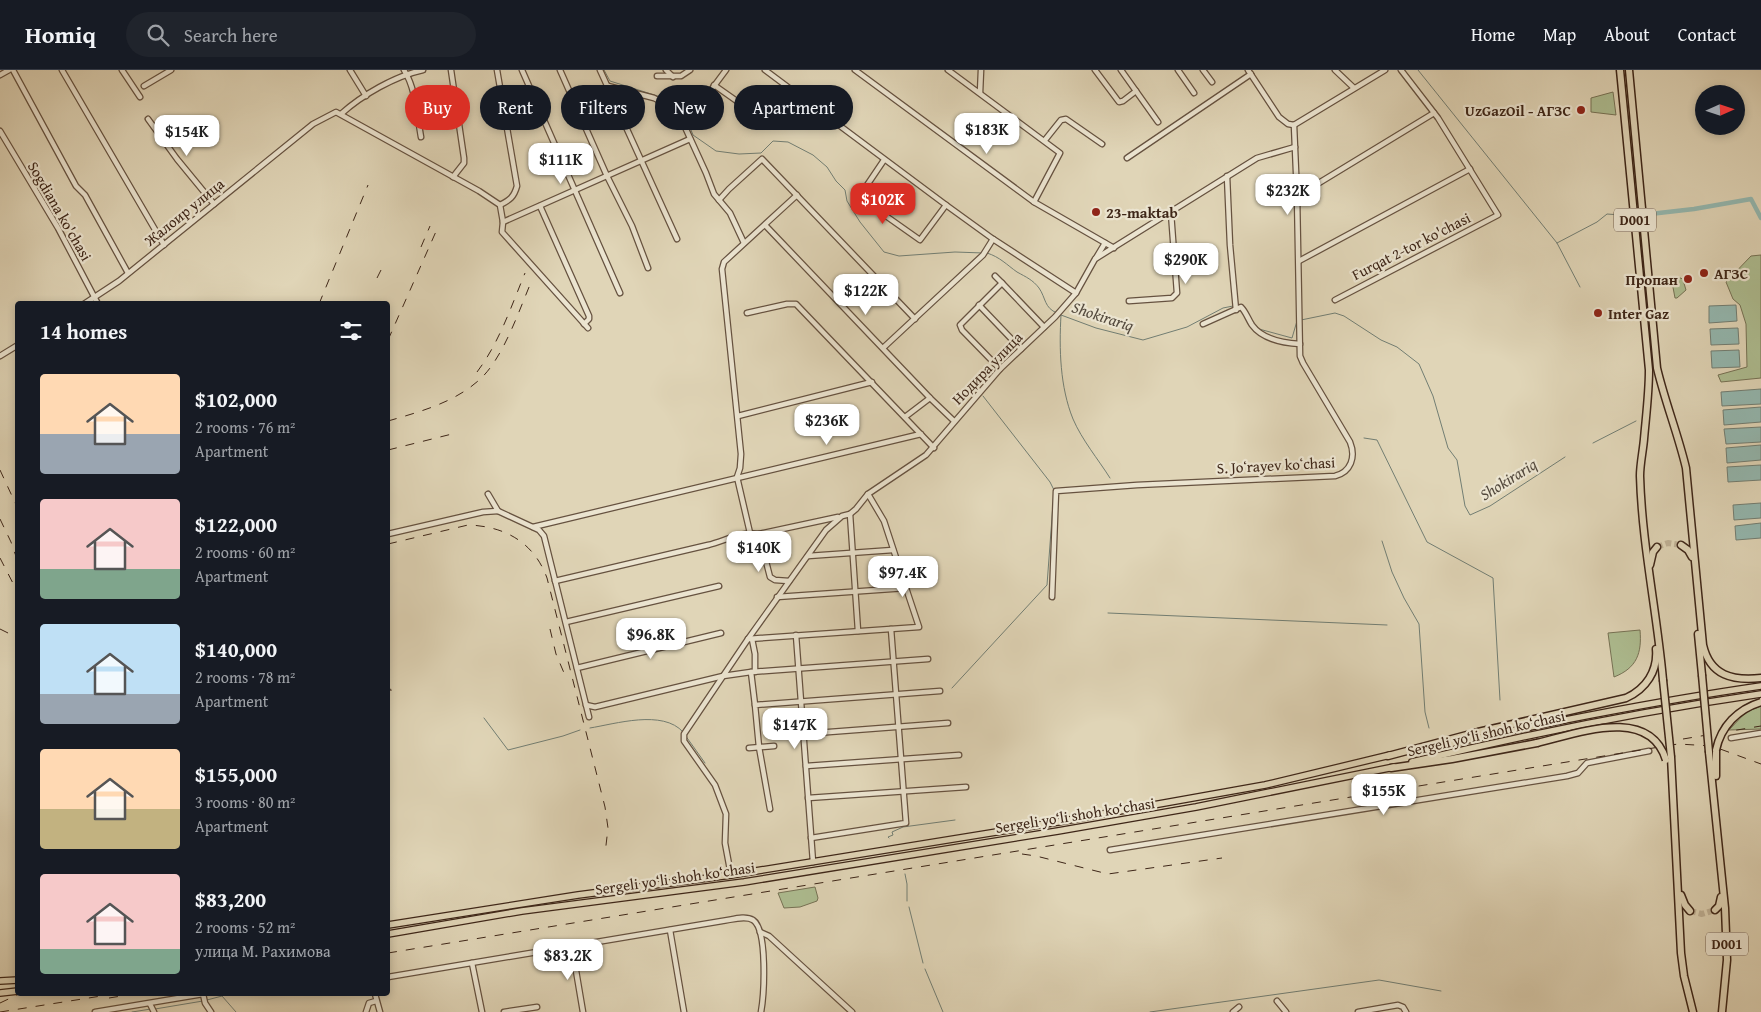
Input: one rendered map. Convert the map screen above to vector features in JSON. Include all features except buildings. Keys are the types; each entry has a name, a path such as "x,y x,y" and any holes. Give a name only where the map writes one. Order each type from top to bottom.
{"highway":[{"name":"D001","path":"1620,70 1649,370 1640,474 1651,591 1659,633 1668,758"},
{"name":"D001","path":"1629,70 1657,368 1664,398 1680,442 1686,468 1696,577 1699,644 1725,908 1727,960 1722,1012"},
{"path":"1631,186 1635,190 1639,184"},
{"path":"1642,297 1650,296"},
{"path":"1681,545 1689,552 1696,577 1703,645 1709,660 1717,670 1731,677 1745,679 1761,678"},
{"path":"1388,756 1487,730 1621,700 1634,694 1648,680 1654,670 1656,660 1650,561 1657,547"},
{"path":"1717,815 1716,750 1721,734 1733,718 1744,709 1761,702"},
{"path":"1391,768 1452,759 1610,727 1625,726 1641,731 1652,739 1668,758 1676,844 1681,954 1684,976 1693,1012"},
{"path":"1715,910 1720,904 1721,876"},
{"path":"1678,884 1683,902 1690,911"}],"main road":[{"name":"Sergeli yo‘li shoh ko‘chasi","path":"390,925 578,895 731,875 1196,798 1265,785 1388,756 1571,718 1761,686"},
{"name":"Sergeli yo‘li shoh ko‘chasi","path":"390,934 522,911 744,882 1196,808 1391,768 1584,724 1761,694"},
{"path":"0,982 15,980"},
{"path":"0,993 15,991"}],"street":[{"path":"0,75 9,70"},
{"path":"13,70 76,186 86,196 128,273"},
{"path":"62,70 164,245"},
{"path":"122,70 140,97"},
{"path":"144,86 171,70"},
{"path":"350,70 366,96"},
{"name":"Жалоир улица","path":"88,301 119,281 313,124 336,112 341,114 351,105 405,72 423,70"},
{"path":"451,70 464,158 464,163 453,177"},
{"path":"497,70 517,186 511,200 500,206"},
{"path":"522,70 620,293"},
{"path":"560,70 625,212 648,268"},
{"path":"600,70 608,85"},
{"path":"666,70 673,77"},
{"path":"657,76 682,76 690,70"},
{"path":"714,85 726,70"},
{"path":"765,70 785,85"},
{"path":"855,70 1034,202 1114,248"},
{"path":"948,70 1045,140 1060,153 1034,202"},
{"path":"980,93 981,70"},
{"path":"1095,70 1118,102 1123,101 1136,91"},
{"path":"1121,70 1158,122"},
{"path":"1178,70 1194,93"},
{"path":"1203,70 1212,82"},
{"path":"1335,70 1354,88"},
{"path":"1127,158 1250,72 1279,118 1288,124 1294,125 1385,70"},
{"path":"1299,261 1470,169 1434,113 1401,70"},
{"path":"405,72 415,104 420,137"},
{"path":"1310,189 1434,113"},
{"path":"341,114 480,191 500,206 503,222 502,232 586,326 589,316 540,206"},
{"path":"148,119 177,160 214,204"},
{"path":"1045,140 1061,120 1064,119 1102,144"},
{"name":"S. Joʻrayev koʻchasi","path":"1052,597 1056,491 1138,485 1335,476 1345,472 1352,459 1352,445 1300,356 1294,125"},
{"path":"628,130 677,239"},
{"path":"688,130 690,139 714,194 730,213 744,243"},
{"path":"845,130 993,239 1076,293"},
{"name":"Sogdiana ko'chasi","path":"0,131 58,228 96,301"},
{"path":"503,222 690,139"},
{"path":"1095,259 1257,158 1295,147"},
{"path":"719,200 728,189 762,159 915,319"},
{"path":"884,160 859,197 920,240 946,205"},
{"name":"Furqat 2-tor ko'chasi","path":"1335,300 1498,215 1470,169"},
{"path":"1228,176 1236,310"},
{"path":"750,532 737,477 742,454 722,269 724,262 797,195"},
{"path":"1129,301 1172,298 1178,294 1171,212"},
{"path":"765,225 954,421"},
{"path":"883,348 983,255 993,239"},
{"name":"Нодира улица","path":"850,514 868,494 934,448 954,421 1000,369 1076,293 1105,243"},
{"path":"995,276 1044,327"},
{"path":"1000,369 960,328 961,323 1002,283"},
{"path":"747,313 794,303 934,448"},
{"path":"979,305 1021,349"},
{"path":"1203,324 1242,308 1255,329 1270,338 1300,344"},
{"path":"0,356 15,347"},
{"path":"738,416 872,382"},
{"path":"905,417 930,398"},
{"path":"533,526 921,434"},
{"path":"488,494 498,511"},
{"path":"750,639 919,626 884,521 868,494"},
{"path":"390,534 483,512 498,511 533,526 542,532 589,717"},
{"path":"555,581 711,544 750,532 759,534 850,514 858,631"},
{"path":"731,875 725,843 726,814 715,785 684,742 684,735 777,597 826,530 842,516"},
{"path":"759,534 770,577 775,580 789,581"},
{"path":"808,556 893,550"},
{"path":"566,622 719,586"},
{"path":"777,597 906,588"},
{"path":"811,838 906,823 891,629"},
{"path":"577,668 721,633"},
{"path":"796,635 813,862"},
{"path":"750,639 755,654 753,672 759,747 770,809"},
{"path":"586,705 595,707 723,676 753,672 928,659"},
{"path":"755,705 940,691"},
{"path":"803,734 948,723"},
{"path":"1730,738 1761,733"},
{"path":"749,748 774,746"},
{"path":"1110,850 1567,776 1578,773 1587,763 1649,751"},
{"path":"806,766 959,755"},
{"path":"808,798 966,787"},
{"path":"390,977 746,918 754,922 760,932 764,969 761,1012"},
{"path":"670,930 684,1012"},
{"path":"760,932 769,936 852,1012"},
{"path":"572,947 583,1012"},
{"path":"472,963 482,1012"},
{"path":"375,996 380,1012"},
{"path":"95,1012 152,1008 204,997 211,1012"},
{"path":"366,1012 369,1003 376,1001"},
{"path":"1277,1001 1286,1012"},
{"path":"1358,1012 1398,1004 1406,1012"},
{"path":"504,1012 537,1007"},
{"path":"1233,1012 1239,1007"}],"green space":[{"path":"1613,92 1616,115 1591,112 1591,98"},
{"path":"1761,255 1761,378 1721,382 1718,375 1747,367 1746,324 1740,305 1733,299 1726,282 1751,256"},
{"path":"1681,278 1686,290 1675,298 1672,282 1674,279"},
{"path":"1640,630 1640,646 1636,659 1628,669 1614,677 1608,633"},
{"path":"1761,706 1761,729 1729,730 1746,712"},
{"path":"815,887 817,901 800,907 784,908 778,893"}],"water":[{"path":"1736,305 1737,321 1709,323 1709,306"},
{"path":"1738,328 1739,344 1711,345 1710,329"},
{"path":"1739,350 1740,367 1712,368 1711,351"},
{"path":"1761,389 1761,404 1722,406 1721,392"},
{"path":"1761,407 1761,422 1724,425 1723,410"},
{"path":"1761,427 1761,442 1726,444 1724,429"},
{"path":"1761,445 1761,460 1727,463 1726,448"},
{"path":"1761,465 1761,480 1728,482 1727,467"},
{"path":"1761,503 1761,518 1734,520 1733,505"},
{"path":"1761,523 1761,538 1736,540 1735,526"}],"waterway":[{"name":"Shokirariq","path":"604,70 610,81 667,99 687,120 693,135 716,151 739,154 761,153 773,141 788,142 813,155 827,167 836,181 845,190 847,201 860,222 884,252 899,256 955,252 983,253"},
{"path":"1418,70 1557,243 1580,287"},
{"path":"1650,214 1694,209 1751,199 1761,218"},
{"path":"1557,243 1597,222 1607,214 1621,215"},
{"name":"Shokirariq","path":"987,253 1000,259 1034,283 1039,288 1047,306 1057,313"},
{"name":"Shokirariq","path":"1237,306 1243,305 1244,307"},
{"name":"Shokirariq","path":"1061,315 1096,328 1143,340 1187,327 1223,308 1233,306"},
{"name":"Shokirariq","path":"1301,320 1335,313 1344,316 1381,340 1397,347 1419,364 1433,396 1448,448 1457,460 1465,506 1470,515 1490,506 1565,457"},
{"path":"1061,315 1061,368 1065,394 1073,419 1081,434 1110,478"},
{"name":"Shokirariq","path":"1252,321 1259,329 1292,338 1297,321"},
{"path":"983,396 1050,482 1054,490"},
{"name":"Shokirariq","path":"1593,443 1636,421"},
{"path":"1364,438 1377,440 1427,542 1493,578 1500,700"},
{"path":"952,688 1047,585 1053,504"},
{"path":"1382,541 1392,572 1419,624 1425,712 1429,728"},
{"path":"1108,613 1387,625"},
{"path":"484,718 508,750 580,730"},
{"path":"590,728 625,721 651,720 664,721 674,725 683,732"},
{"path":"685,735 705,763"},
{"path":"889,838 893,835 892,832 903,827 955,820"},
{"path":"905,874 907,901"},
{"path":"909,907 923,963"},
{"path":"925,969 943,1012"},
{"path":"1150,1012 1379,980 1441,991"},
{"path":"207,1000 222,996 236,1012"},
{"path":"155,1009 203,1001"},
{"path":"132,1012 151,1009"}],"tunnel":[{"path":"1657,547 1668,543 1681,545"},
{"path":"1690,911 1702,914 1715,910"}],"railway":[{"path":"320,301 368,185"},
{"path":"421,247 430,226"},
{"path":"390,335 438,227"},
{"path":"377,278 381,270"},
{"path":"477,372 498,337 525,273"},
{"path":"390,420 447,401 478,381 487,372 503,348 532,280"},
{"path":"390,450 452,434"},
{"path":"0,470 15,502"},
{"path":"0,519 15,553"},
{"path":"390,544 468,525 481,526 516,538 526,546 541,565 547,578 605,807 608,828 605,854"},
{"path":"0,558 15,587"},
{"path":"0,629 15,636"},
{"path":"550,629 556,654 567,680"},
{"path":"390,684 391,691"},
{"path":"1683,739 1761,726"},
{"path":"390,953 1678,744 1712,746 1761,764"},
{"path":"1022,854 1108,874 1222,858"},
{"path":"0,1003 15,996"},
{"path":"0,1012 101,996"},
{"path":"109,998 122,996"}],"place":[{"name":"UzGazOil - АГЗС","path":"1581,110"},
{"name":"23-maktab","path":"1096,212"},
{"name":"АГЗС","path":"1704,273"},
{"name":"Пропан","path":"1688,279"},
{"name":"Inter Gaz","path":"1598,313"}]}
